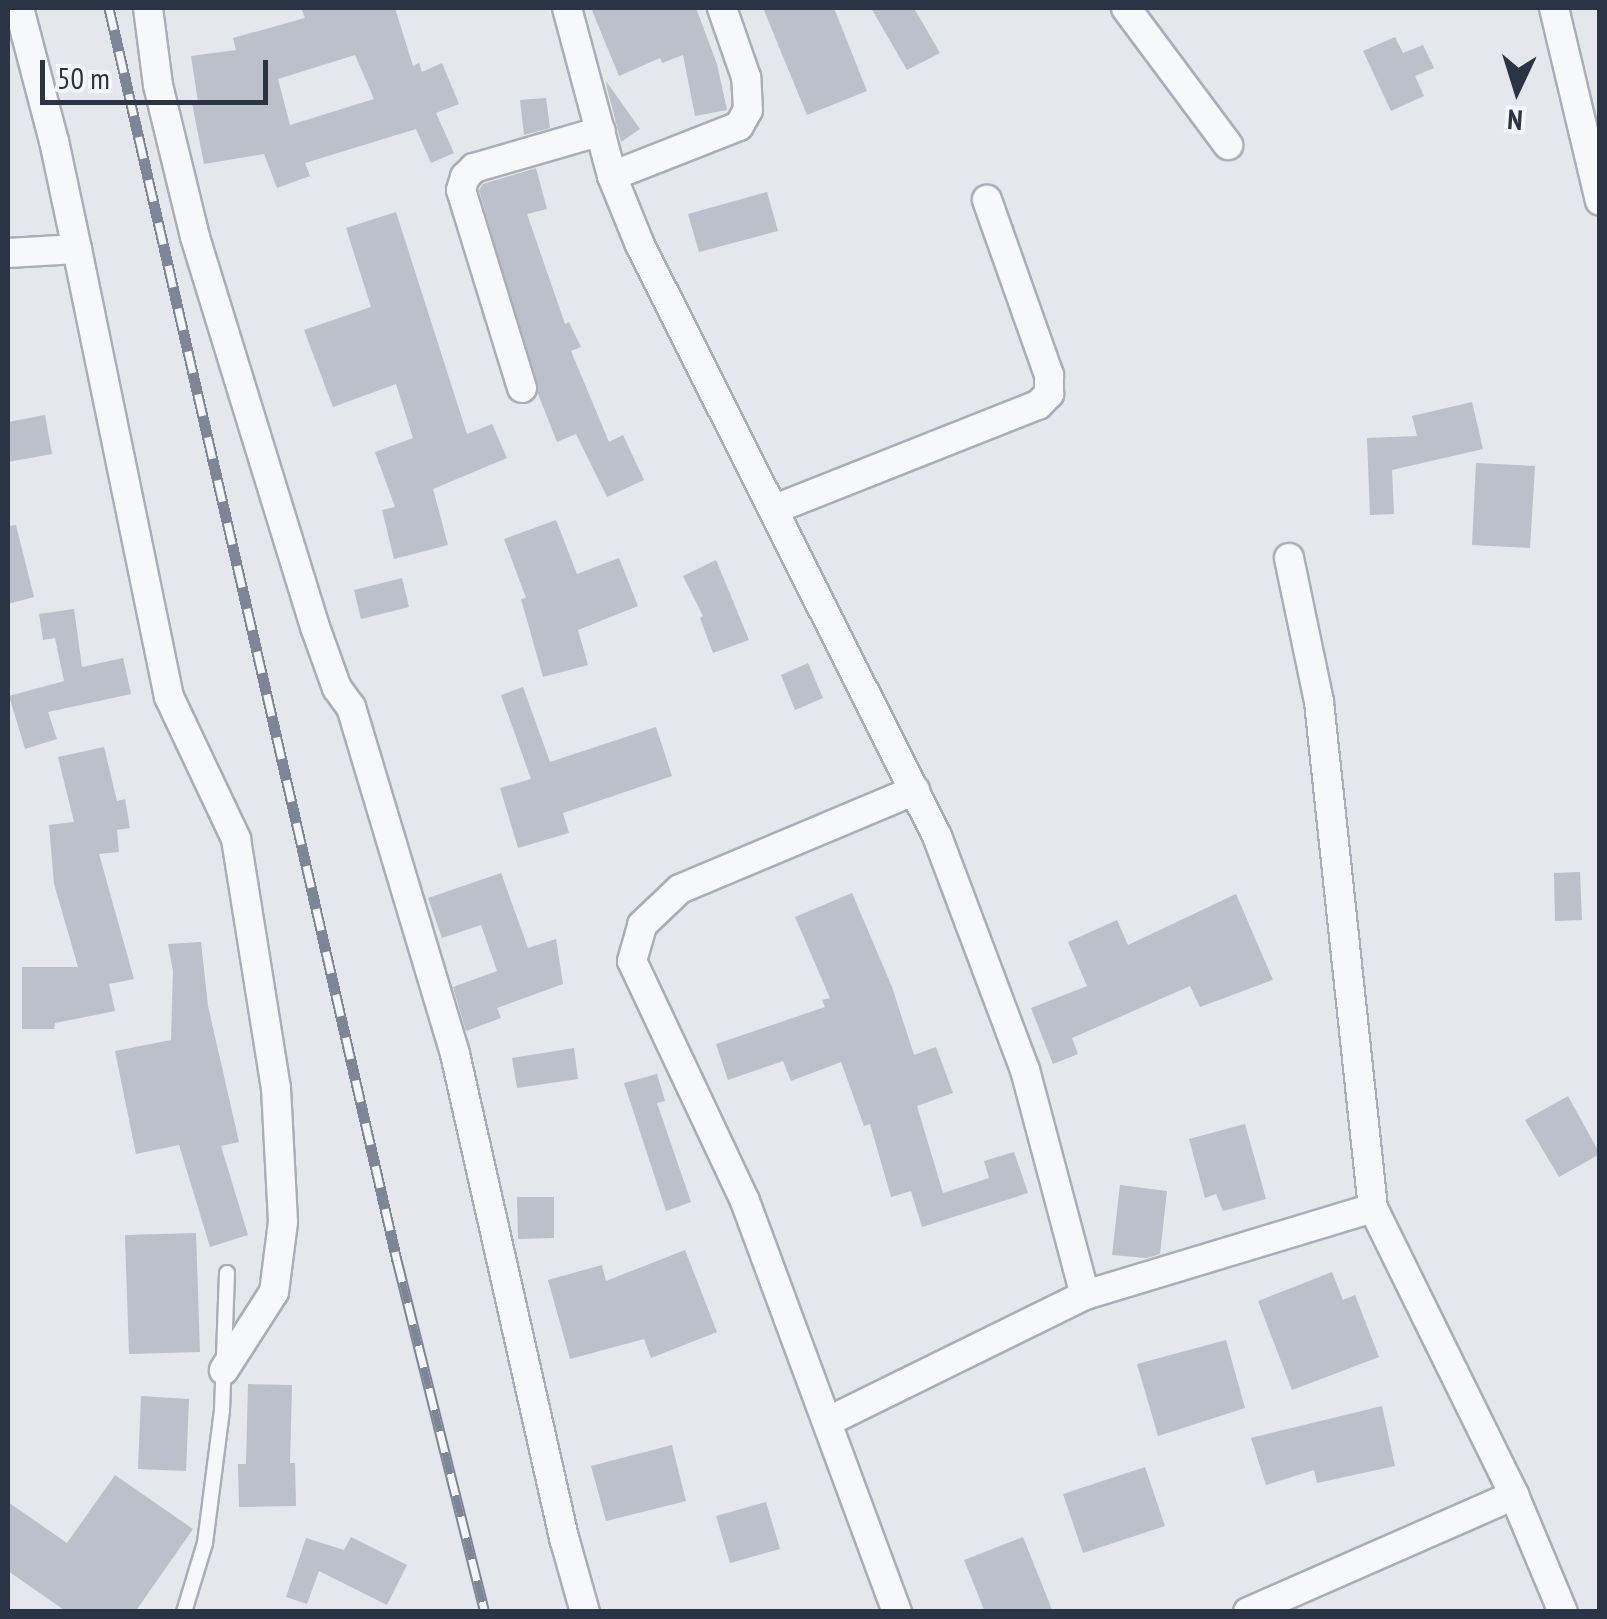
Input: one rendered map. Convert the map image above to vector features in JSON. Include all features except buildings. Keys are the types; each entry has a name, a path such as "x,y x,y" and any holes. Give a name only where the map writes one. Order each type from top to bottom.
{"street":[{"path":"19,8 54,140 169,697 236,839 276,1088 283,1222 274,1292 224,1370"},
{"path":"148,8 158,85 195,237 315,627 336,688 351,707 456,1054 561,1524 585,1612"},
{"path":"567,8 612,176 640,245 915,790 1025,1070 1085,1296"},
{"path":"612,176 739,126 748,110 746,77 722,8"},
{"path":"1126,8 1228,146"},
{"path":"1554,8 1600,201"},
{"path":"522,388 461,190 474,168 601,131"},
{"path":"775,509 1038,405 1049,394 1049,376 986,200"},
{"path":"8,253 77,249"},
{"path":"1289,558 1319,702 1373,1208 1514,1495 1563,1612"},
{"path":"897,1612 745,1201 632,961 642,925 680,889 915,790"},
{"path":"829,1421 1085,1296 1373,1208"},
{"path":"1248,1612 1514,1495"}],"lane":[{"path":"184,1612 204,1542 224,1370 227,1273"}],"railway":[{"path":"109,8 397,1260 485,1612"}]}
